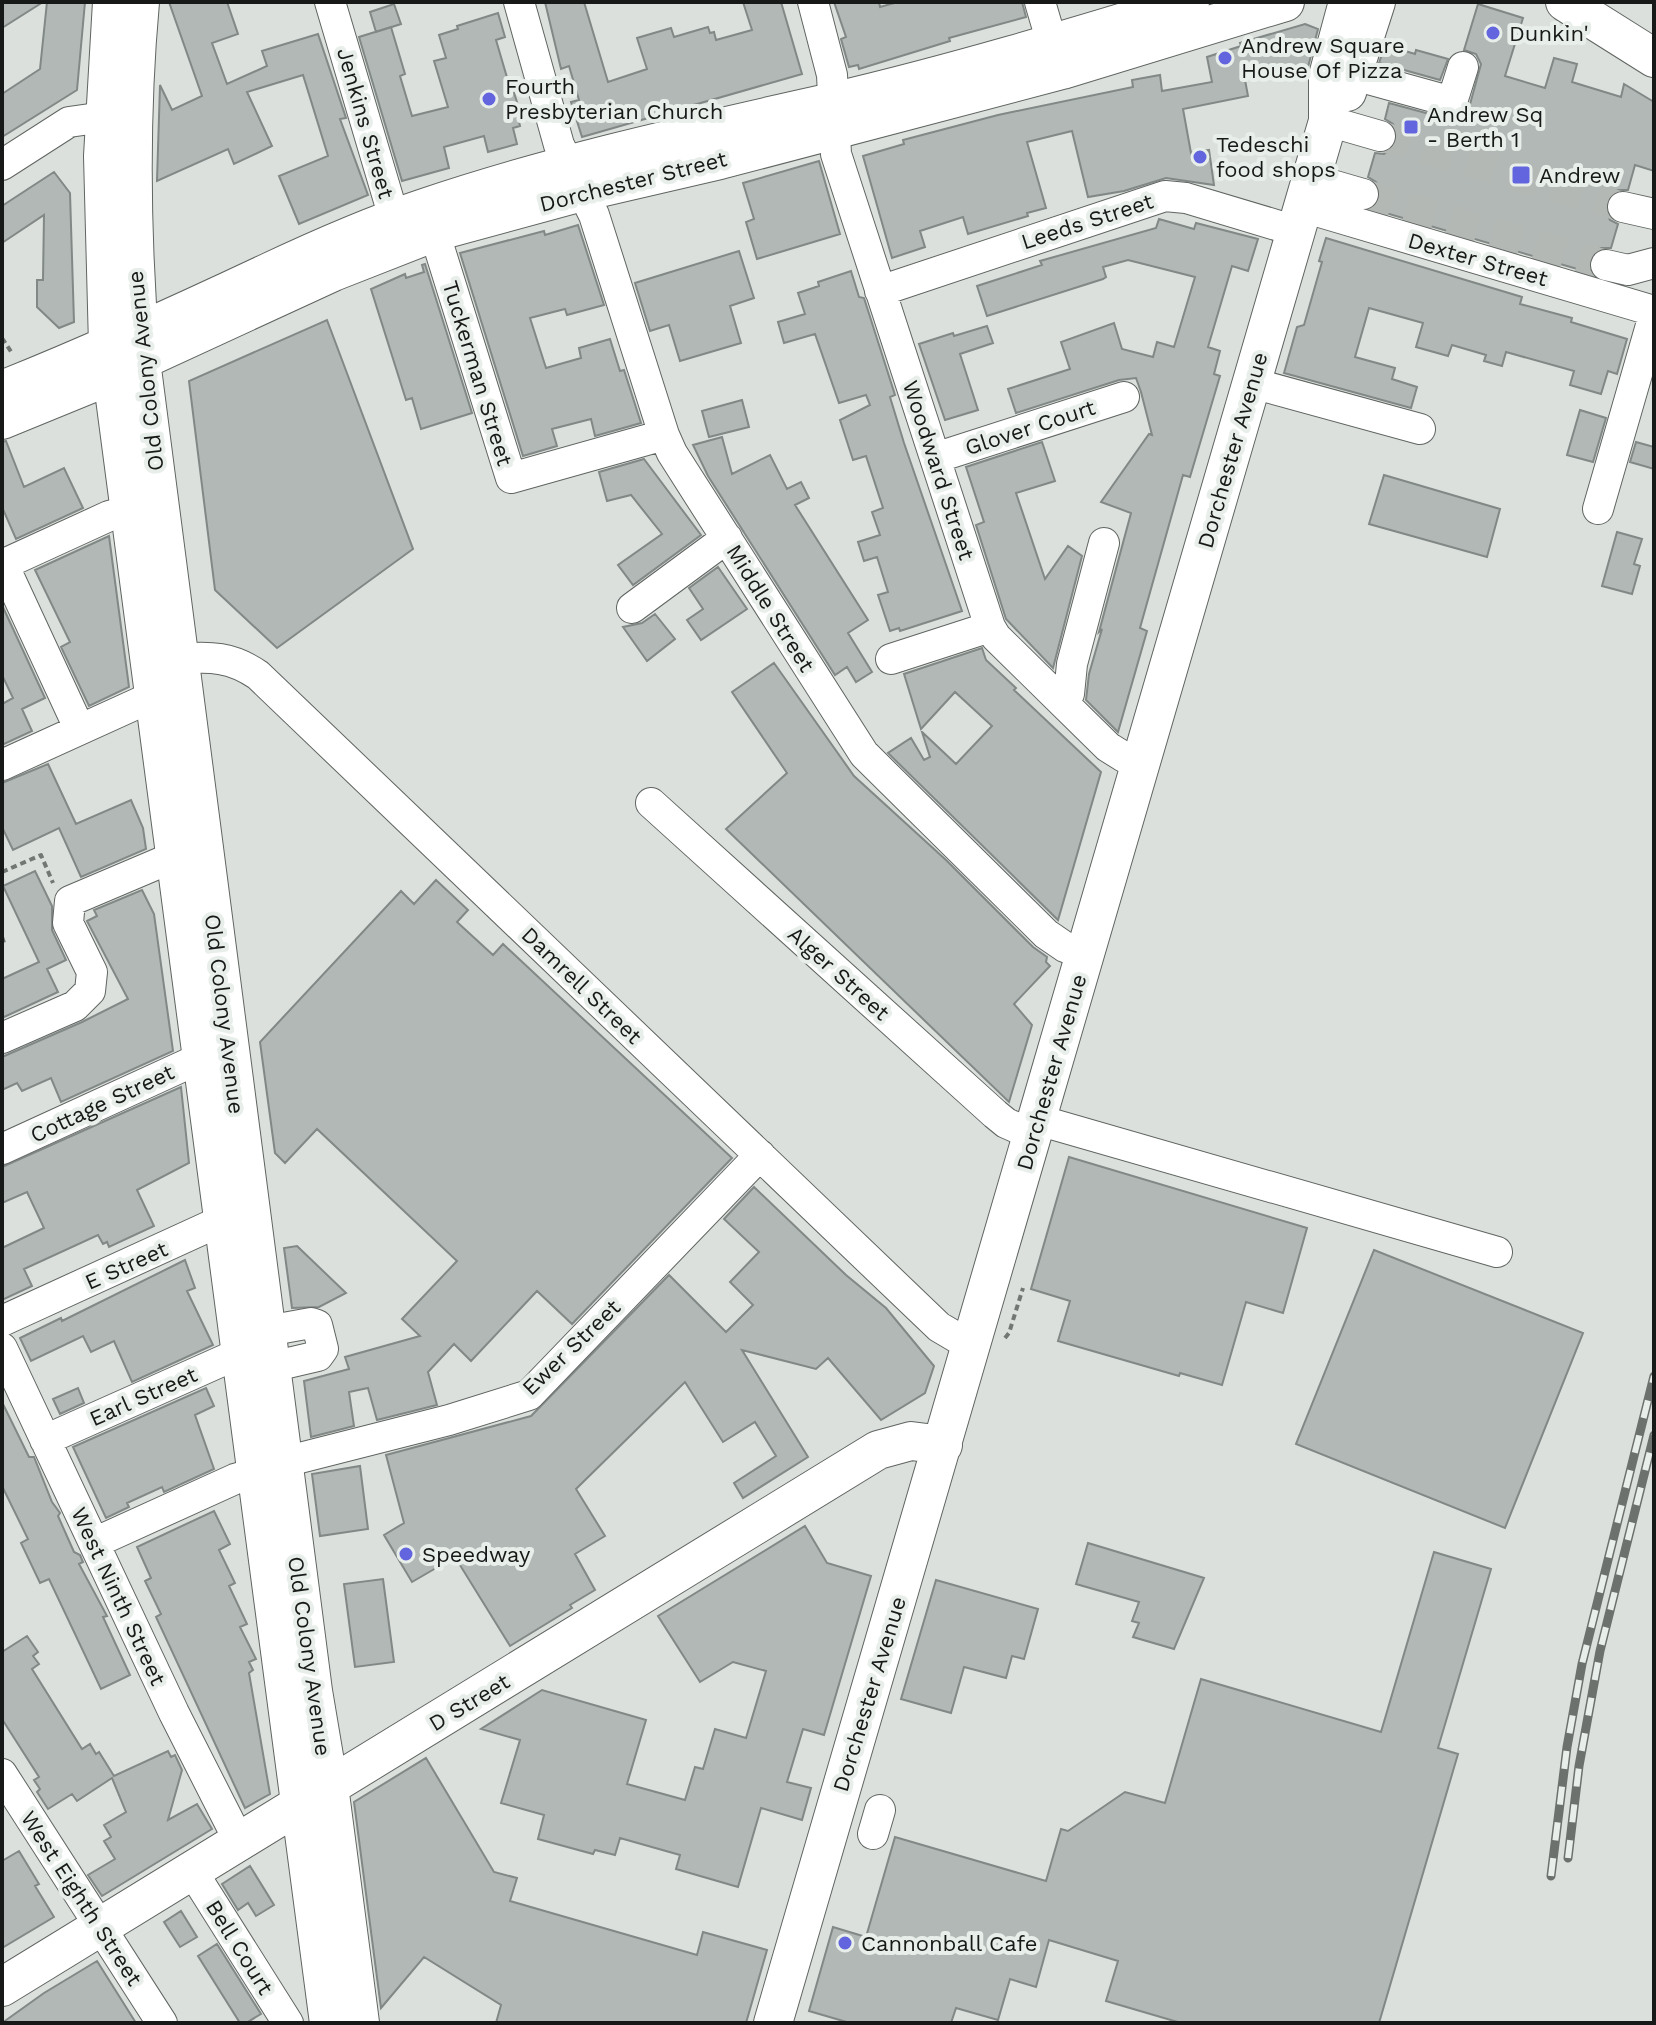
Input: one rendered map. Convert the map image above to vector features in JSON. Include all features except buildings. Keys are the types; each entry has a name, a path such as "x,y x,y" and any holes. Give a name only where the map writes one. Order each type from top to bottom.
{"main road":[{"name":"Old Colony Avenue","path":"112,2 104,117 103,206 125,353 179,659 237,1218"},
{"name":"Old Colony Avenue","path":"140,2 134,76 125,353 132,510 203,1057 237,1218 259,1350 270,1468 313,1691 314,1795 329,2023"},
{"name":"Dorchester Street","path":"835,116 1052,43 1190,2"},
{"name":"Dorchester Street","path":"2,420 125,353 272,285 414,225 576,179 697,133 835,116 1074,67 1285,2"},
{"name":"Dorchester Avenue","path":"773,2023 1328,121 1328,76 1348,2"},
{"name":"Dorchester Avenue","path":"1328,121 1342,104 1354,75 1376,2"},
{"path":"1565,2 1654,58"},
{"name":"Dorchester Street","path":"9,374 125,353"},
{"name":"D Street","path":"2,1987 878,1450 911,1441 943,1445"},
{"name":"Old Colony Avenue","path":"314,1795 360,2023"}],"street":[{"name":"Jenkins Street","path":"330,2 414,225"},
{"name":"Middle Street","path":"519,2 559,145 594,215 672,453 864,754 1046,934 1065,947 1086,955"},
{"name":"Woodward Street","path":"813,2 832,75 836,154 990,627 996,637 1113,751 1141,763"},
{"path":"1040,2 1052,43"},
{"path":"1354,75 1452,102 1463,67"},
{"path":"2,165 69,122 104,117"},
{"path":"1328,121 1380,136"},
{"path":"1303,206 1363,194"},
{"name":"Leeds Street","path":"880,291 1165,196 1303,206"},
{"name":"Dexter Street","path":"1303,206 1654,313"},
{"path":"1623,207 1654,214"},
{"name":"Tuckerman Street","path":"414,225 511,478 664,435"},
{"path":"1606,265 1628,270 1654,263"},
{"path":"1598,509 1643,392 1654,313"},
{"path":"1252,383 1420,429"},
{"name":"Glover Court","path":"935,458 1124,397"},
{"path":"79,728 2,564 109,516 132,510"},
{"path":"632,608 727,538"},
{"path":"1063,702 1069,694 1072,664 1104,543"},
{"path":"891,659 990,627"},
{"name":"Damrell Street","path":"179,659 212,656 242,664 258,675 939,1327 973,1343"},
{"path":"2,765 156,695"},
{"name":"Alger Street","path":"651,803 1006,1123 1035,1127 1497,1252"},
{"path":"2,1038 75,1006 90,991 92,972 69,912 176,856"},
{"name":"Cottage Street","path":"2,1149 203,1057"},
{"name":"Ewer Street","path":"94,1543 235,1479 529,1395 760,1155"},
{"name":"E Street","path":"2,1321 237,1218"},
{"name":"West Ninth Street","path":"2,1348 174,1713 239,1841"},
{"name":"Earl Street","path":"45,1440 259,1350"},
{"name":"West Eighth Street","path":"2,1774 162,2023"},
{"name":"Bell Court","path":"192,1871 288,2023"}],"path":[{"path":"2,338 9,374"},
{"path":"2,872 41,855 69,912"},
{"path":"2,937 2,944"}],"tunnel":[{"path":"1380,136 1623,207"},
{"path":"1363,194 1606,265"}],"railway":[{"path":"1551,1876 1567,1747 1582,1664 1654,1376"},
{"path":"1568,1858 1579,1766 1600,1651 1654,1435"}],"place":[{"name":"Dunkin'","path":"1493,33"},
{"name":"Andrew Square House Of Pizza","path":"1225,58"},
{"name":"Fourth Presbyterian Church","path":"489,99"},
{"name":"Andrew Sq - Berth 1","path":"1411,127"},
{"name":"Tedeschi food shops","path":"1200,157"},
{"name":"Andrew","path":"1521,175"},
{"name":"Speedway","path":"406,1554"},
{"name":"Cannonball Cafe","path":"845,1943"}]}
